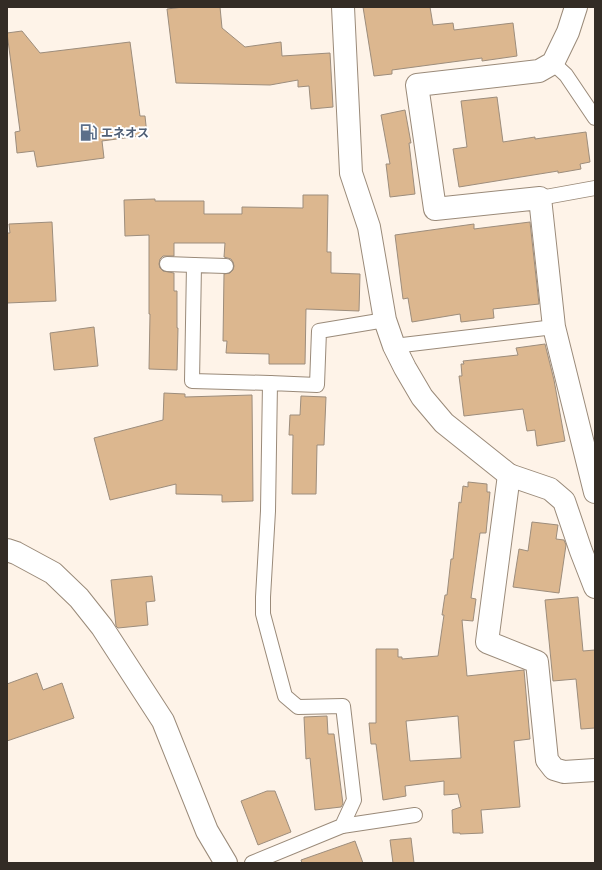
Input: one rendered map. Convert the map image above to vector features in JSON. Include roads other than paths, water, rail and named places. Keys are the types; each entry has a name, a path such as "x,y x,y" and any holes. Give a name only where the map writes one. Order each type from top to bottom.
{"street":[{"path":"343,7 351,172 369,226 385,320 394,346 422,397 444,423 508,475 550,489 564,501 595,587"},
{"path":"576,7 568,32 553,63 539,71 417,85 435,209 540,198 554,327 595,492"},
{"path":"508,475 487,642 538,662 547,760 554,769 564,772 595,770"},
{"path":"7,550 16,553 53,573 79,598 102,627 163,721 207,831 226,863"}],"lane":[{"path":"553,63 566,75 595,118"},
{"path":"540,198 595,188"},
{"path":"166,264 226,266"},
{"path":"194,265 192,381 317,385 319,332 385,320"},
{"path":"394,346 554,327"},
{"path":"270,383 268,511 263,614 284,696 298,707 343,706 354,800 342,826"},
{"path":"252,863 342,826 414,815"}],"place":[{"name":"エネオス","path":"88,133"}]}
